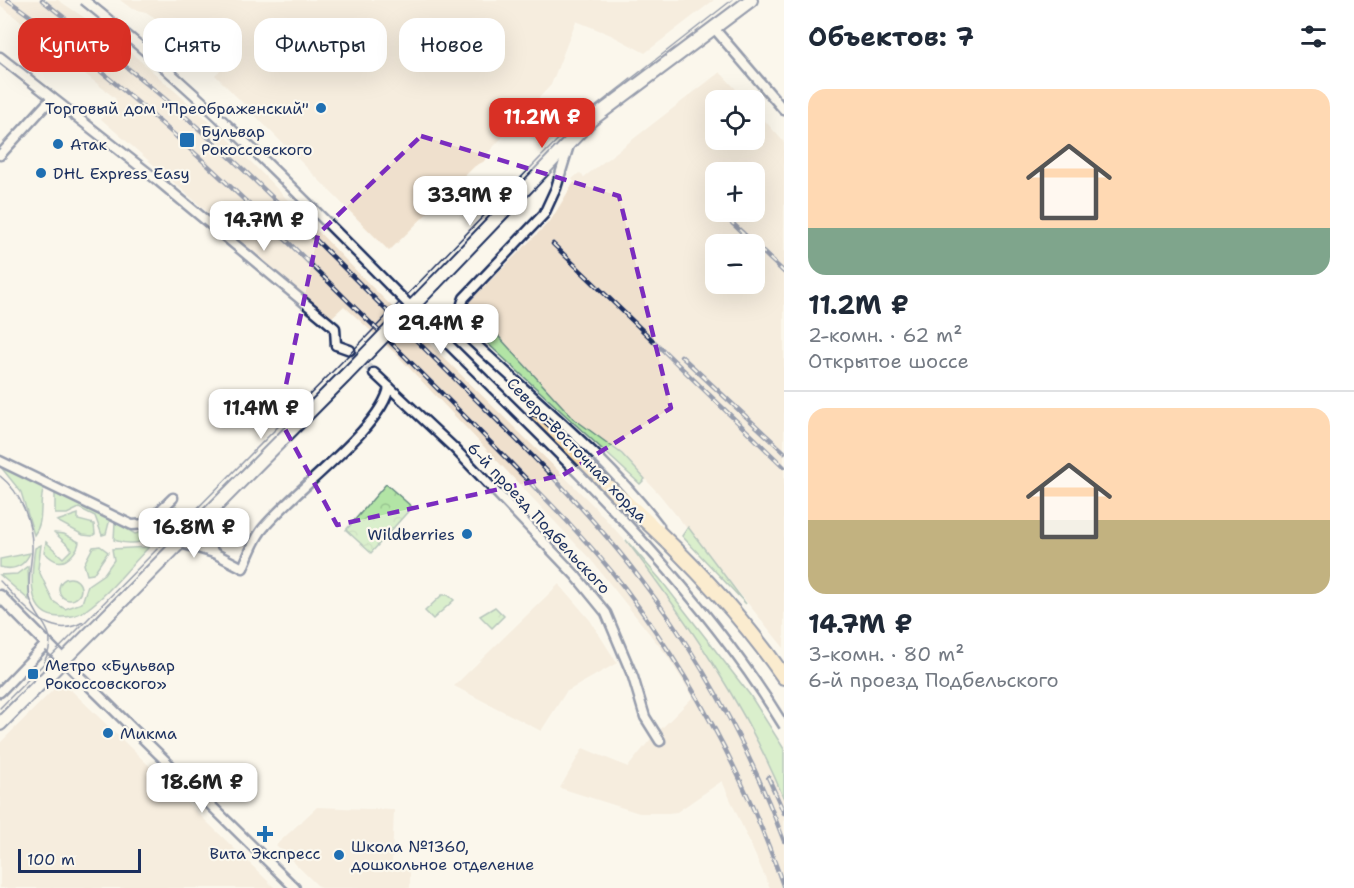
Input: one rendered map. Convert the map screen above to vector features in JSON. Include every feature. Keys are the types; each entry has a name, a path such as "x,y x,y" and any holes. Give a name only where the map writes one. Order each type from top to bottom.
{"main road":[{"name":"Северо-Восточная хорда","path":"85,0 195,91 520,412 678,550 732,609 784,677"},
{"path":"0,724 345,376 591,120 751,0"}],"street":[{"name":"Северо-Восточная хорда","path":"85,0 135,40 220,117 585,479 693,600 784,726"},
{"path":"713,27 784,110"},
{"path":"0,57 156,179 335,328 333,346 350,350"},
{"path":"0,155 52,98"},
{"path":"570,142 550,204 536,225 464,298 460,314 461,322 468,338 633,491 678,550"},
{"name":"6-й проезд Подбельского","path":"374,372 453,448 575,575 606,613 633,677 645,717 660,741"},
{"path":"181,543 214,552 243,568 261,531 358,434 381,404 388,387"},
{"path":"0,461 137,526 146,524 173,498"},
{"path":"198,524 214,552"},
{"path":"0,596 295,888"},
{"path":"0,692 47,644"}],"highlighted area":[{"path":"421,136 619,196 671,408 563,475 337,525 279,418 318,234"}],"shaded area":[{"path":"0,0 58,0 85,18 18,20 0,5"},
{"path":"120,0 714,0 645,53 611,35 576,21 551,85 485,156 487,158 475,166 389,251 215,75 218,72 242,72 242,18 155,18 146,12 132,9"},
{"path":"131,53 143,63 143,72 153,72 226,136 371,286 591,503 660,579 698,627 784,781 784,888 770,888 722,781 677,812 668,813 639,813 560,788 583,748 628,767 649,741 693,697 668,657 591,560 396,354 344,306 330,319 101,119 116,99 83,72 131,72"},
{"path":"720,72 737,90 705,90 705,150 765,150 765,121 784,142 784,648 659,494 622,454 573,418 468,303 551,220 574,182 572,179 579,173 584,177"},
{"path":"559,584 590,620 617,663 566,692 541,731 454,686"},
{"path":"64,686 69,688 275,888 0,888 0,743 54,689"},
{"name":"Школа №1360, дошкольное отделение","path":"317,807 394,810 392,864 410,872 410,888 320,888 276,845"}],"green space":[{"path":"468,303 573,418 622,454 645,479 640,484 473,330 468,319"},
{"path":"0,466 44,487 39,524 34,535 21,492"},
{"path":"386,484 412,507 371,553 346,530"},
{"path":"55,491 110,519 106,534 102,535 95,516 79,508 67,514 55,514"},
{"path":"176,506 182,512 152,537 135,543 114,540 115,522 135,534 149,530"},
{"path":"78,514 78,520 94,524 95,534 83,535 57,521"},
{"path":"688,527 746,604 682,536"},
{"path":"55,533 64,534 79,542 76,551 65,561 55,560 44,552 46,542 63,558 72,549"},
{"path":"626,540 660,579 750,695 784,749 784,799 769,764 713,664 693,632"},
{"path":"41,545 38,569 53,601 65,609 82,603 88,585 104,574 114,560 112,549 149,547 94,604 76,615 60,617 48,615 35,601 32,580 35,548"},
{"path":"100,546 108,552 93,574 87,575 84,564 93,547"},
{"path":"30,553 18,566 0,567 0,559"},
{"path":"28,566 29,600 0,575 17,574"},
{"path":"70,578 78,581 81,589 78,597 70,600 62,597 59,589 62,581"},
{"path":"442,595 448,595 454,600 433,619 425,611"},
{"path":"495,607 504,616 492,628 480,616"}],"tunnel":[{"path":"350,350 374,373"}],"tram line":[{"path":"0,708 572,125 732,0"},
{"path":"0,476 20,500 31,530 29,592 33,607 49,634 49,651 44,662"},
{"path":"0,581 36,617 47,623 58,627 70,627 83,622"}],"railway":[{"path":"8,0 99,70 185,144 443,394 594,551 649,622 716,731 753,808 784,888"},
{"path":"42,0 152,88 246,172 501,424 586,513 639,577 702,670 739,737 784,841"},
{"path":"731,222 784,272"},
{"path":"553,244 784,467"},
{"path":"681,356 784,452"},
{"path":"768,777 784,813"}],"place":[{"name":"Торговый дом \"Преображенский\"","path":"321,108"},
{"name":"Бульвар Рокоссовского","path":"187,140"},
{"name":"Атак","path":"58,144"},
{"name":"DHL Express Easy","path":"41,173"},
{"name":"Wildberries","path":"467,534"},
{"name":"Метро «Бульвар Рокоссовского»","path":"33,674"},
{"name":"Микма","path":"108,733"},
{"name":"Вита Экспресс","path":"265,834"},
{"name":"Школа №1360, дошкольное отделение","path":"339,855"}]}
